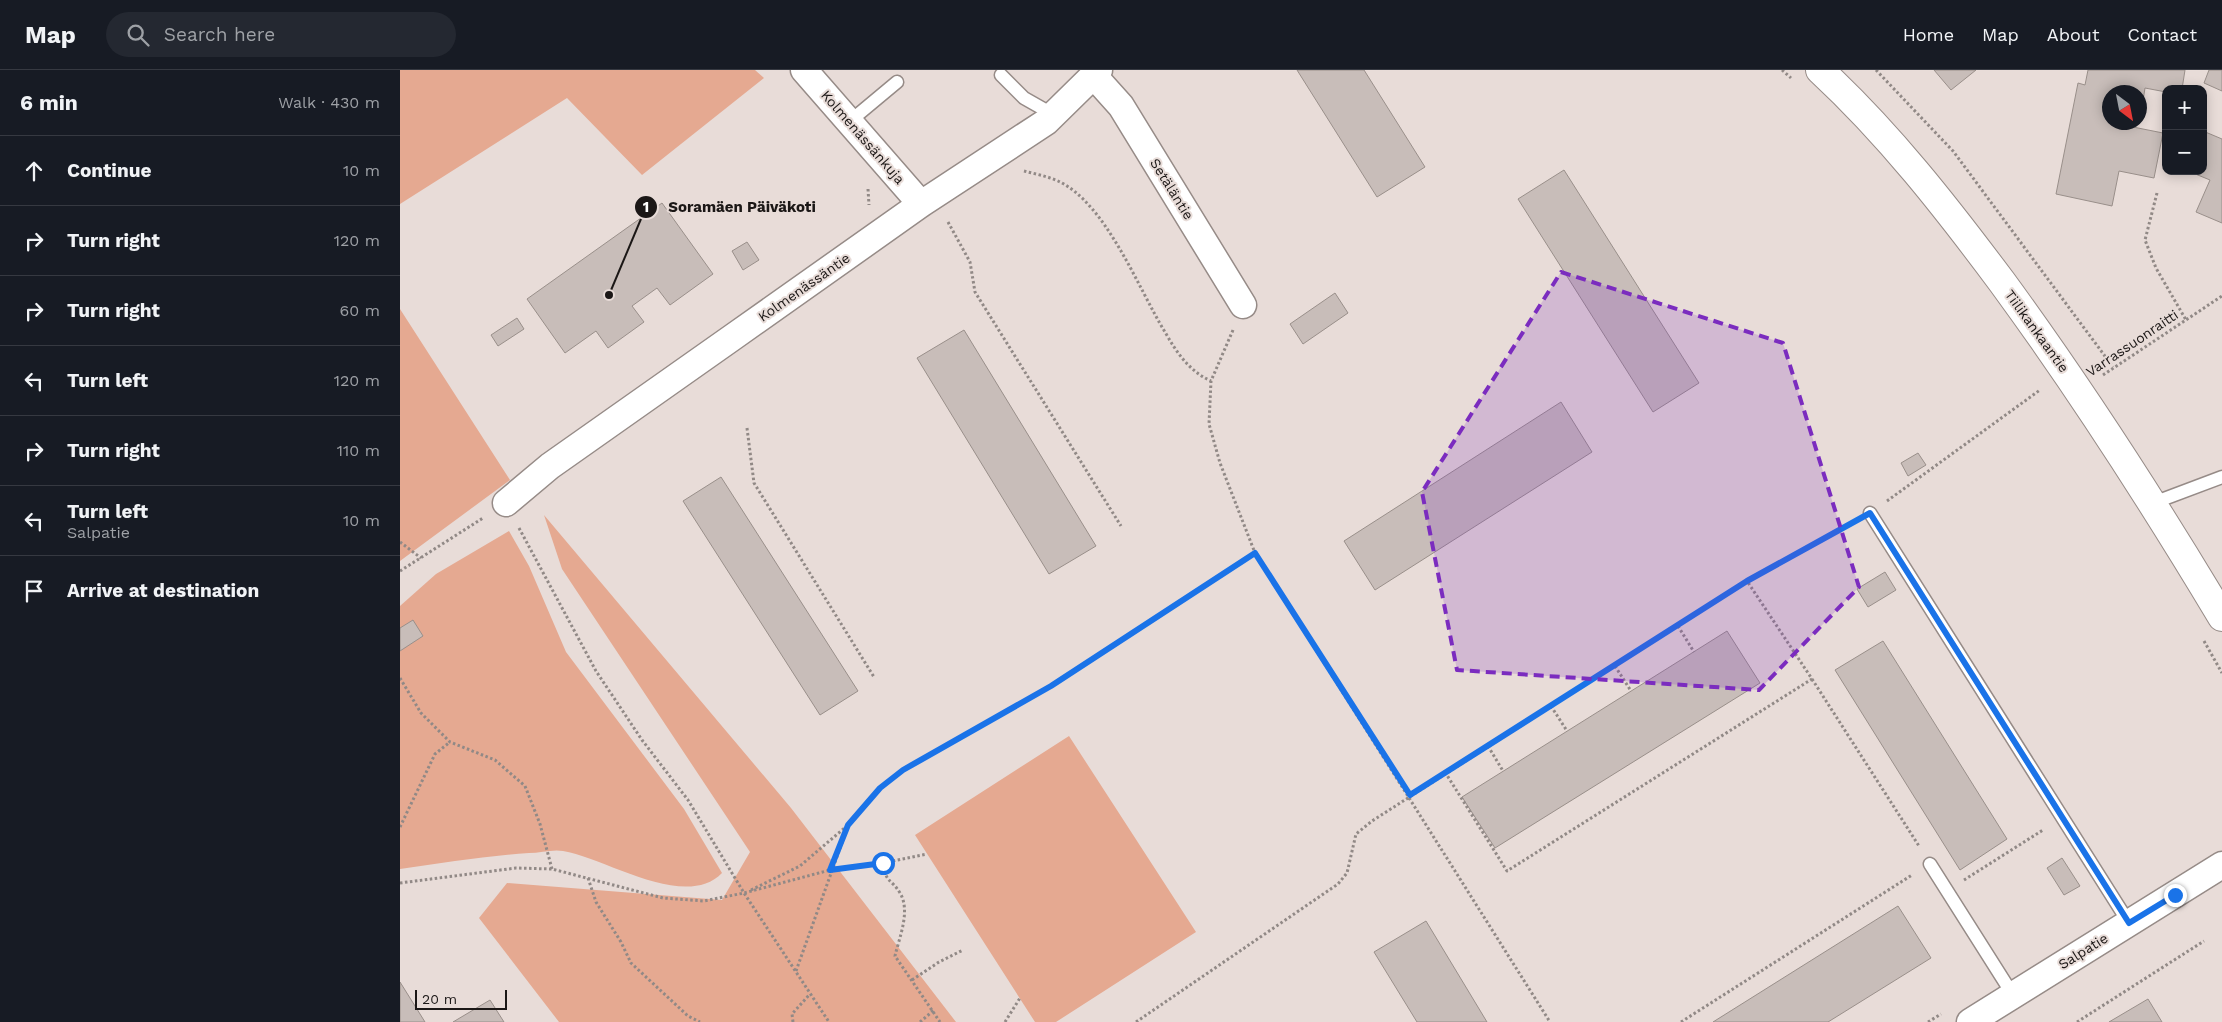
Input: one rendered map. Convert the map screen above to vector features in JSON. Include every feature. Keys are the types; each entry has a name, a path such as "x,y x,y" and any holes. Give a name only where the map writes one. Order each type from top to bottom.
{"street":[{"name":"Kolmenässänkuja","path":"804,70 922,204"},
{"name":"Tiilikankaantie","path":"1820,70 1864,113 1930,187 2081,392 2153,503 2222,617"},
{"name":"Kolmenässäntie","path":"506,503 550,466 922,204 1046,122 1097,73"},
{"name":"Setäläntie","path":"1097,73 1121,106 1243,305"},
{"name":"Salpatie","path":"1970,1022 2222,865"}],"lane":[{"path":"1001,75 1024,98 1054,115"},
{"path":"849,122 897,82"},
{"path":"2153,503 2222,476"},
{"path":"1870,513 2129,923"},
{"path":"1930,864 2013,995"}],"path":[{"path":"1782,70 1796,82"},
{"path":"1876,70 1954,151 2113,367"},
{"path":"1022,170 1058,181 1076,193 1093,211 1115,238 1148,305 1174,345 1196,374 1212,381"},
{"path":"2157,193 2145,240 2156,268 2186,320"},
{"path":"945,216 970,262 975,292 1121,526"},
{"name":"Varrassuonraitti","path":"2081,392 2113,367 2222,296"},
{"path":"1243,305 1212,381 1209,424 1220,463 1255,553 1410,795 1550,1022"},
{"path":"2035,382 2045,396"},
{"path":"1136,1022 1338,884 1347,873 1356,834 1410,795 1747,581 1870,513 2040,390"},
{"path":"747,428 754,483 874,677"},
{"path":"400,571 506,503 596,671 642,740 688,800 744,893 829,1022"},
{"path":"400,542 421,558"},
{"path":"744,893 800,866 848,825 880,788 903,770 1051,686 1255,553"},
{"path":"1680,1022 1930,864 1747,581"},
{"path":"1678,626 1694,652"},
{"path":"2203,640 2222,673"},
{"path":"1615,666 1631,692"},
{"path":"400,678 422,713 450,742 495,760 525,786 540,824 552,869"},
{"path":"1445,772 1507,871 1812,679"},
{"path":"1551,706 1567,731"},
{"path":"400,827 435,754 450,742"},
{"path":"1488,746 1504,771"},
{"path":"1947,891 2062,818"},
{"path":"796,971 830,870 848,825"},
{"path":"400,883 516,868 552,869 663,898 704,901 744,893 830,870 883,863 927,854"},
{"path":"883,863 885,878 901,894 904,915 894,956 934,1010 940,1022"},
{"path":"588,878 596,902 621,942 631,963 688,1016 700,1022"},
{"path":"2077,1022 2204,941"},
{"path":"912,980 939,962 963,950"},
{"path":"793,1022 792,1014 810,994"},
{"path":"1005,1022 1020,998"},
{"path":"920,1022 934,1010"}],"highlighted area":[{"path":"1561,272 1783,343 1859,587 1759,690 1457,670 1422,492"}],"shaded area":[{"path":"400,70 755,70 764,78 642,175 567,98 400,204"},
{"path":"400,309 510,480 400,561"},
{"path":"544,515 791,808 956,1022 559,1022 479,918 507,883 722,900 750,852 562,569"},
{"path":"509,531 529,566 566,652 684,809 722,873 706,883 688,887 667,885 563,851 497,856 400,869 400,606 436,574"},
{"path":"1069,736 1196,932 1056,1022 1035,1022 915,835"}],"building":[{"path":"1297,70 1364,70 1425,167 1377,197"},
{"path":"1934,70 1976,70 1951,90"},
{"path":"2088,70 2185,70 2183,85 2162,85 2162,91 2147,88 2147,85 2102,85 2102,130 2147,130 2162,133 2154,178 2119,171 2112,206 2056,194 2078,83 2085,85"},
{"path":"2209,70 2222,70 2222,91 2204,83"},
{"path":"2207,133 2222,139 2222,223 2196,212 2210,180 2198,175 2207,175"},
{"path":"1564,170 1699,383 1653,412 1518,199"},
{"path":"662,203 713,274 670,305 657,288 632,306 644,322 608,348 596,331 565,353 527,299"},
{"path":"747,242 759,260 743,270 732,251"},
{"path":"1335,293 1348,313 1303,344 1290,324"},
{"path":"517,318 524,329 498,346 491,335"},
{"path":"964,330 1096,546 1049,574 917,358"},
{"path":"1561,402 1592,452 1375,590 1344,541"},
{"path":"1918,453 1926,465 1908,476 1901,463"},
{"path":"721,477 858,691 820,715 683,501"},
{"path":"1885,572 1896,590 1868,607 1857,589"},
{"path":"413,620 423,636 400,651 400,628"},
{"path":"1727,631 1760,683 1495,848 1462,797"},
{"path":"1883,641 2007,839 1960,870 1835,670"},
{"path":"2062,858 2080,886 2064,895 2047,868"},
{"path":"1898,906 1931,958 1828,1022 1713,1022"},
{"path":"1426,921 1487,1022 1417,1022 1374,952"},
{"path":"400,982 425,1022 400,1022"},
{"path":"2148,999 2162,1022 2109,1022"},
{"path":"490,1000 504,1022 453,1022"}],"place":[{"name":"Soramäen Päiväkoti","path":"609,295"}],"route":[{"path":"883,863 830,870 848,825 880,788 903,770 1051,686 1255,553 1410,795 1747,581 1870,513 2129,923 2175,895"}]}
